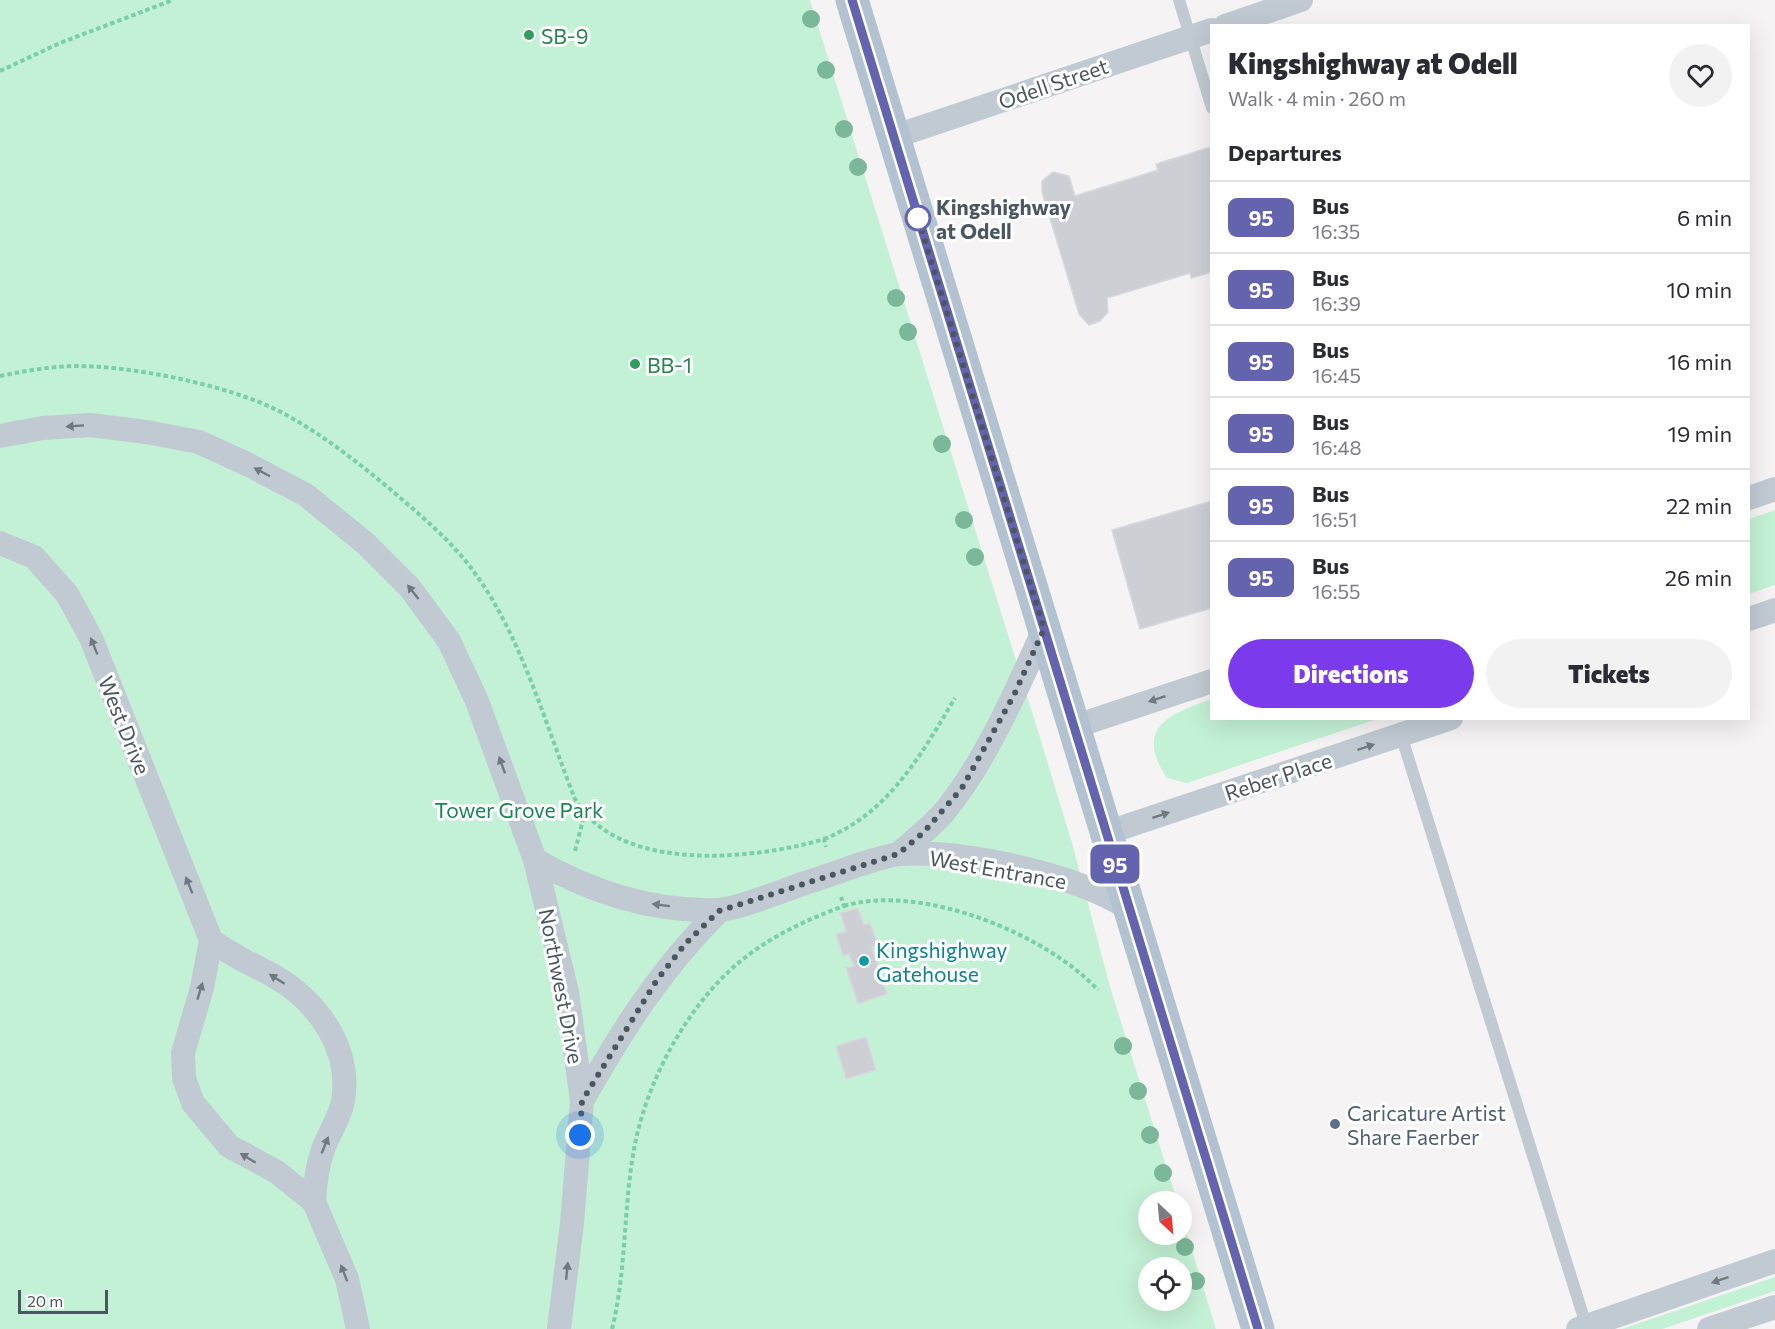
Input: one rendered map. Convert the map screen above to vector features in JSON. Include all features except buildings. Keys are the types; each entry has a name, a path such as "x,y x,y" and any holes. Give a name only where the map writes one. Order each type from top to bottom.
{"main road":[{"path":"852,0 1258,1329"}],"street":[{"path":"1231,24 1301,0"},
{"name":"Odell Street","path":"893,137 1201,33"},
{"name":"Northwest Drive","path":"0,436 43,428 90,425 199,442 306,495 365,543 410,588 449,641 477,701 535,860 567,992 582,1101 572,1223 559,1329"},
{"path":"1750,498 1775,489"},
{"name":"West Drive","path":"0,543 34,557 72,603 91,638 211,940"},
{"path":"1750,619 1775,610"},
{"name":"West Entrance","path":"898,854 945,811 962,788 1014,695 1044,629"},
{"path":"1073,727 1210,682"},
{"name":"Reber Place","path":"1106,833 1445,720"},
{"name":"West Entrance","path":"535,860 568,878 627,900 719,911 898,854 979,861 1050,874 1091,888 1128,908"},
{"name":"West Entrance","path":"582,1101 657,980 686,943 719,911"},
{"path":"314,1202 277,1172 229,1146 193,1103 184,1078 183,1053 204,979 211,940 228,954 275,977 307,1000 326,1023 338,1046 343,1072 343,1101 323,1149 316,1174 314,1202 347,1280 358,1329"},
{"path":"1584,1328 1775,1261"},
{"path":"1709,1329 1775,1307"}],"lane":[{"path":"1179,0 1201,33 1210,94"},
{"path":"1401,735 1584,1328"}],"path":[{"path":"0,71 60,43 173,0"},
{"path":"824,839 849,828 877,808 903,778 955,699"},
{"path":"575,850 584,815"},
{"path":"841,896 844,906"},
{"path":"612,1329 636,1144 646,1105 679,1036 721,980 749,954 815,916 863,901 897,898 917,901 977,918 1056,954 1098,990"}],"green space":[{"name":"Tower Grove Park","path":"0,0 810,0 1037,728 1072,843 1110,987 1174,1191 1138,1191 1138,1245 1190,1245 1216,1329 0,1329"},
{"path":"1775,510 1775,585 1750,594 1750,519"},
{"path":"1210,700 1210,720 1374,720 1187,783 1167,778 1154,747 1155,735 1161,725 1182,711"},
{"path":"1775,1277 1775,1291 1662,1329 1622,1329"}],"bus line":[{"name":"95","path":"852,0 1258,1329"}],"place":[{"name":"SB-9","path":"529,35"},
{"name":"Kingshighway at Odell","path":"918,218"},
{"name":"BB-1","path":"635,364"},
{"name":"Kingshighway Gatehouse","path":"864,961"},
{"name":"Caricature Artist Share Faerber","path":"1335,1124"}],"route":[{"path":"580,1135 582,1101 613,1047 657,980 686,943 719,911 898,854 924,832 945,811 962,788 1014,695 1044,629 918,218"}]}
